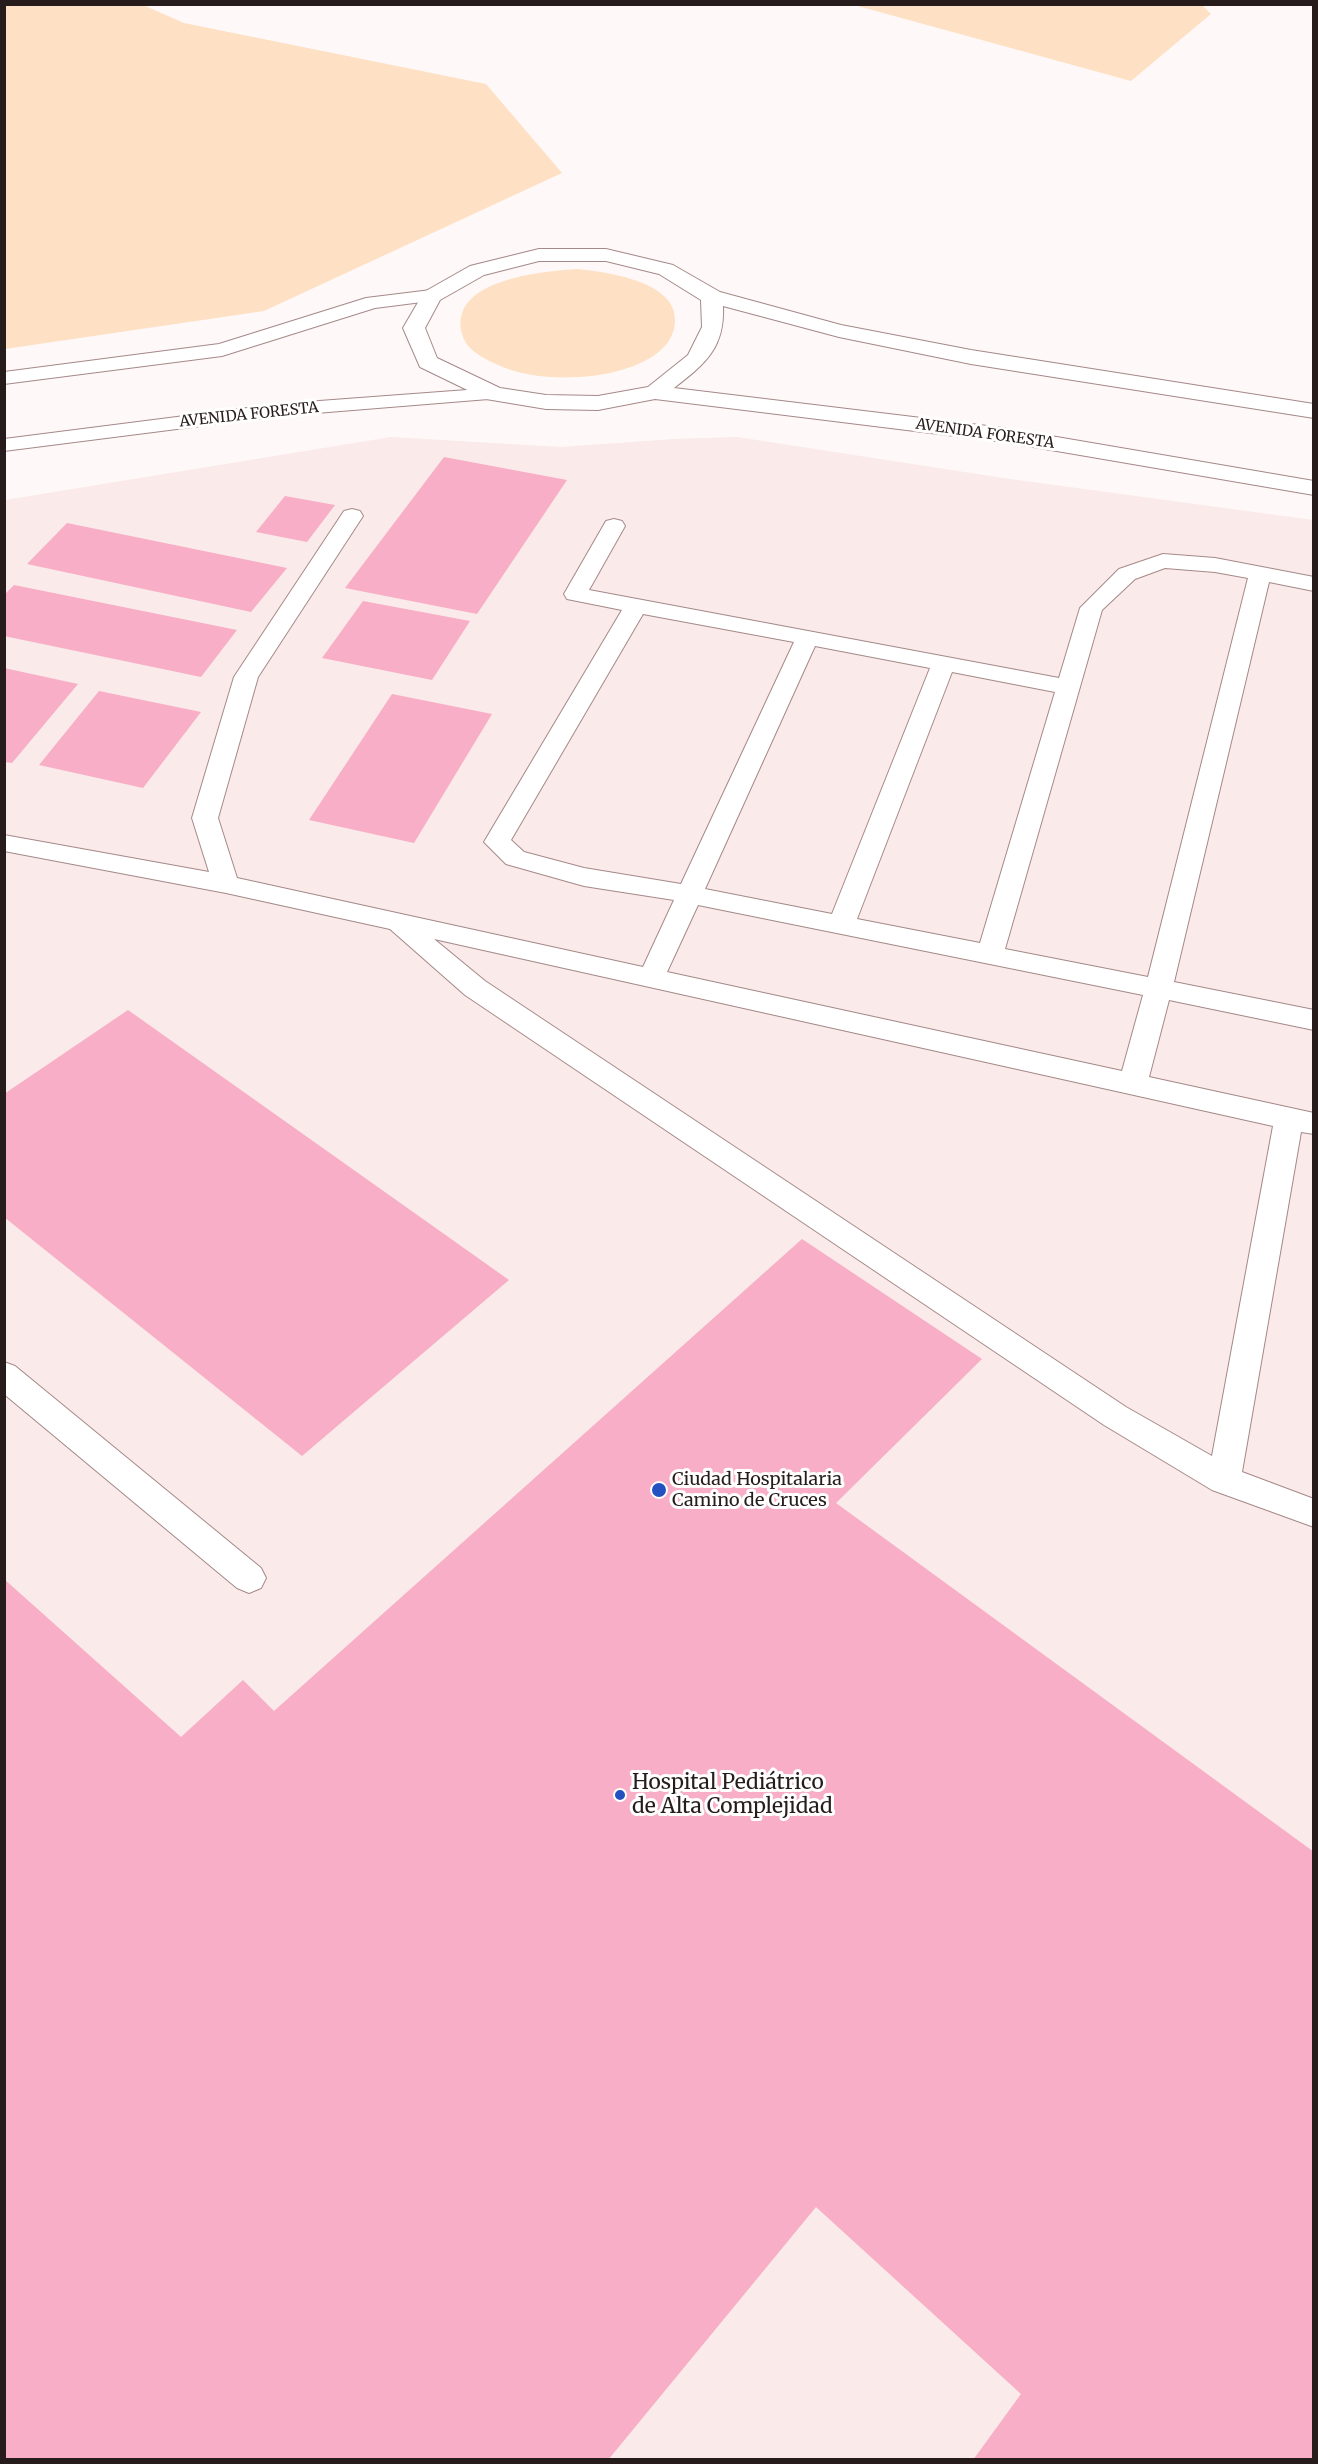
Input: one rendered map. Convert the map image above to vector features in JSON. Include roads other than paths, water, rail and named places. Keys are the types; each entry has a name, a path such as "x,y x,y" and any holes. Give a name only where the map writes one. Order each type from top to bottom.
{"street":[{"path":"712,297 713,327 697,359 655,392 598,403 546,402 494,394 428,362 414,328 431,296 477,270 539,255 606,255 666,269 712,297 839,331 971,357 1314,411"},
{"name":"AVENIDA FORESTA","path":"655,392 1005,435 1314,488"}],"lane":[{"path":"4,378 222,350 373,302 431,296"},
{"name":"AVENIDA FORESTA","path":"4,445 279,410 494,394"},
{"path":"226,884 205,818 246,676 352,516"},
{"path":"614,526 575,594 1068,687"},
{"path":"990,955 1091,608 1127,574 1163,561 1215,565 1314,584"},
{"path":"1133,1084 1159,988 1260,574"},
{"path":"636,606 497,842 515,858 584,877 689,894 1314,1020"},
{"path":"651,978 807,639"},
{"path":"841,925 943,664"},
{"path":"4,843 226,884 1301,1121 1224,1480"},
{"path":"396,921 475,988 1114,1416 1224,1480 1314,1513"},
{"path":"4,1375 249,1578"}],"place":[{"name":"Ciudad Hospitalaria Camino de Cruces","path":"659,1490"},
{"name":"Hospital Pediátrico de Alta Complejidad","path":"620,1795"}]}
